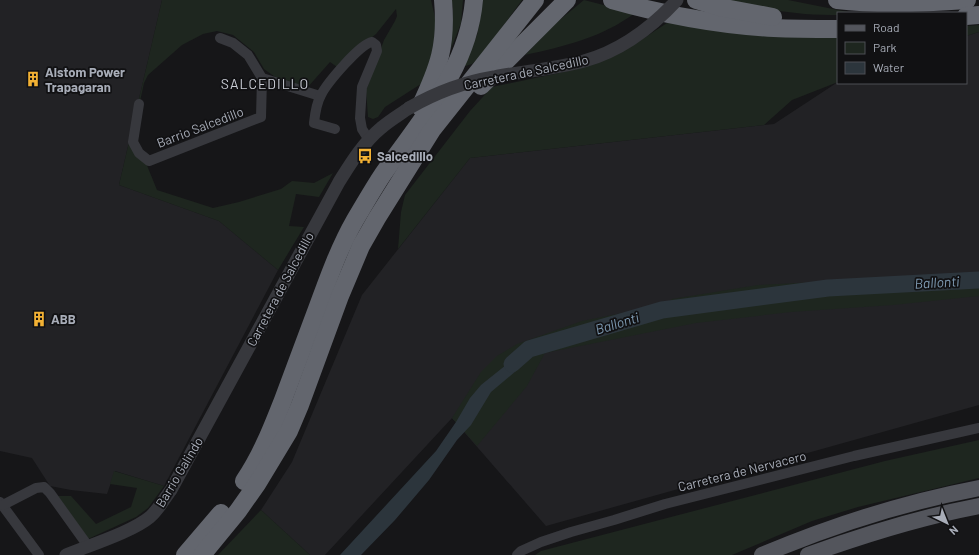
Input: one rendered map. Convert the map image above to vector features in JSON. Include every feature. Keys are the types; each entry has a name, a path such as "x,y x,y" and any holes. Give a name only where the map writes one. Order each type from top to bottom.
{"highway":[{"path":"384,174 396,149 416,117 435,78 443,45 444,23 442,0"},
{"path":"193,552 230,502 254,466 273,426 338,256 354,221 384,174 420,126 447,83 468,33 474,0"},
{"path":"193,552 238,511 257,484 288,431 300,405 340,296 361,246 391,196 432,130 535,0"},
{"path":"391,196 472,95 567,0"},
{"path":"612,0 639,8 703,20 774,28 837,29"},
{"path":"696,0 719,7 780,18 837,22"},
{"path":"837,0 887,3 922,3 967,0"},
{"path":"967,16 979,15"}],"main road":[{"path":"762,555 822,532 859,520 906,506 979,488"},
{"path":"808,555 895,527 948,512 979,506"}],"street":[{"name":"Carretera de Salcedillo","path":"238,366 339,182 354,158 381,128 408,108 425,99 459,85 493,77 584,61 600,55 626,42 647,29 677,0"},
{"path":"220,38 233,43 248,55 262,78 320,96"},
{"path":"335,129 314,123 320,96 355,53 372,42 377,48 376,56 362,87 360,118 362,129 369,140"},
{"name":"Barrio Salcedillo","path":"139,104 133,142 139,153 149,161 261,117 262,78"},
{"name":"Barrio Galindo","path":"66,555 142,523 158,509 171,490 238,366"},
{"name":"Carretera de Nervacero","path":"517,555 521,551 541,542 665,504 854,456 979,428"},
{"path":"39,555 2,504 36,488 44,487 50,493 88,546"}],"shaded area":[{"path":"0,0 162,0 119,185 219,221 278,270 164,486 115,471 107,494 50,486 32,458 0,451"},
{"path":"979,32 979,405 546,526 452,418 325,555 310,555 261,510 292,462 362,295 470,158 774,124 837,83 837,84 967,84 967,36"}],"green space":[{"path":"162,0 431,0 436,22 432,55 424,82 385,107 378,117 373,119 368,117 366,90 384,40 397,16 396,9 376,34 361,46 340,69 330,62 307,88 278,79 264,69 254,52 233,35 217,31 203,34 182,45 148,75 144,83 131,143 146,163 157,190 213,208 239,202 281,189 292,181 314,183 333,173 319,197 296,194 289,226 304,227 278,270 219,221 119,185"},
{"path":"451,0 463,0 461,23 451,49 453,7"},
{"path":"483,0 522,0 482,55 472,64 462,67 477,35"},
{"path":"584,0 635,13 622,22 596,35 525,55 556,23"},
{"path":"719,0 788,0 848,12 837,12 837,15 823,15 763,9"},
{"path":"667,23 837,36 837,82 792,100 764,125 470,158 398,249 401,212 405,195 470,111 492,87 578,69 638,42"},
{"path":"979,25 979,32 967,36 967,26"},
{"path":"979,274 979,296 893,305 791,312 696,323 545,353 527,386 477,446 452,418 481,372 497,356 517,344 582,321 667,304 672,299 758,285"},
{"path":"979,440 979,478 858,507 812,521 732,555 535,555 541,551 885,461"},
{"path":"114,471 164,486 148,508 136,517 88,539 58,496 71,496 96,524 131,507 137,488 110,484"},
{"path":"261,510 310,555 218,555"}],"water":[{"path":"535,347 516,371 491,392 471,425 457,440 429,480 395,520 361,555 340,555 436,451 470,398 481,385 516,357"}],"waterway":[{"name":"Ballonti","path":"512,364 529,349 662,310 828,288 979,280"}],"place":[{"name":"Alstom Power Trapagaran","path":"33,79"},
{"name":"Salcedillo","path":"365,156"},
{"name":"ABB","path":"39,319"}],"district":[{"name":"SALCEDILLO","path":"265,83"}]}
